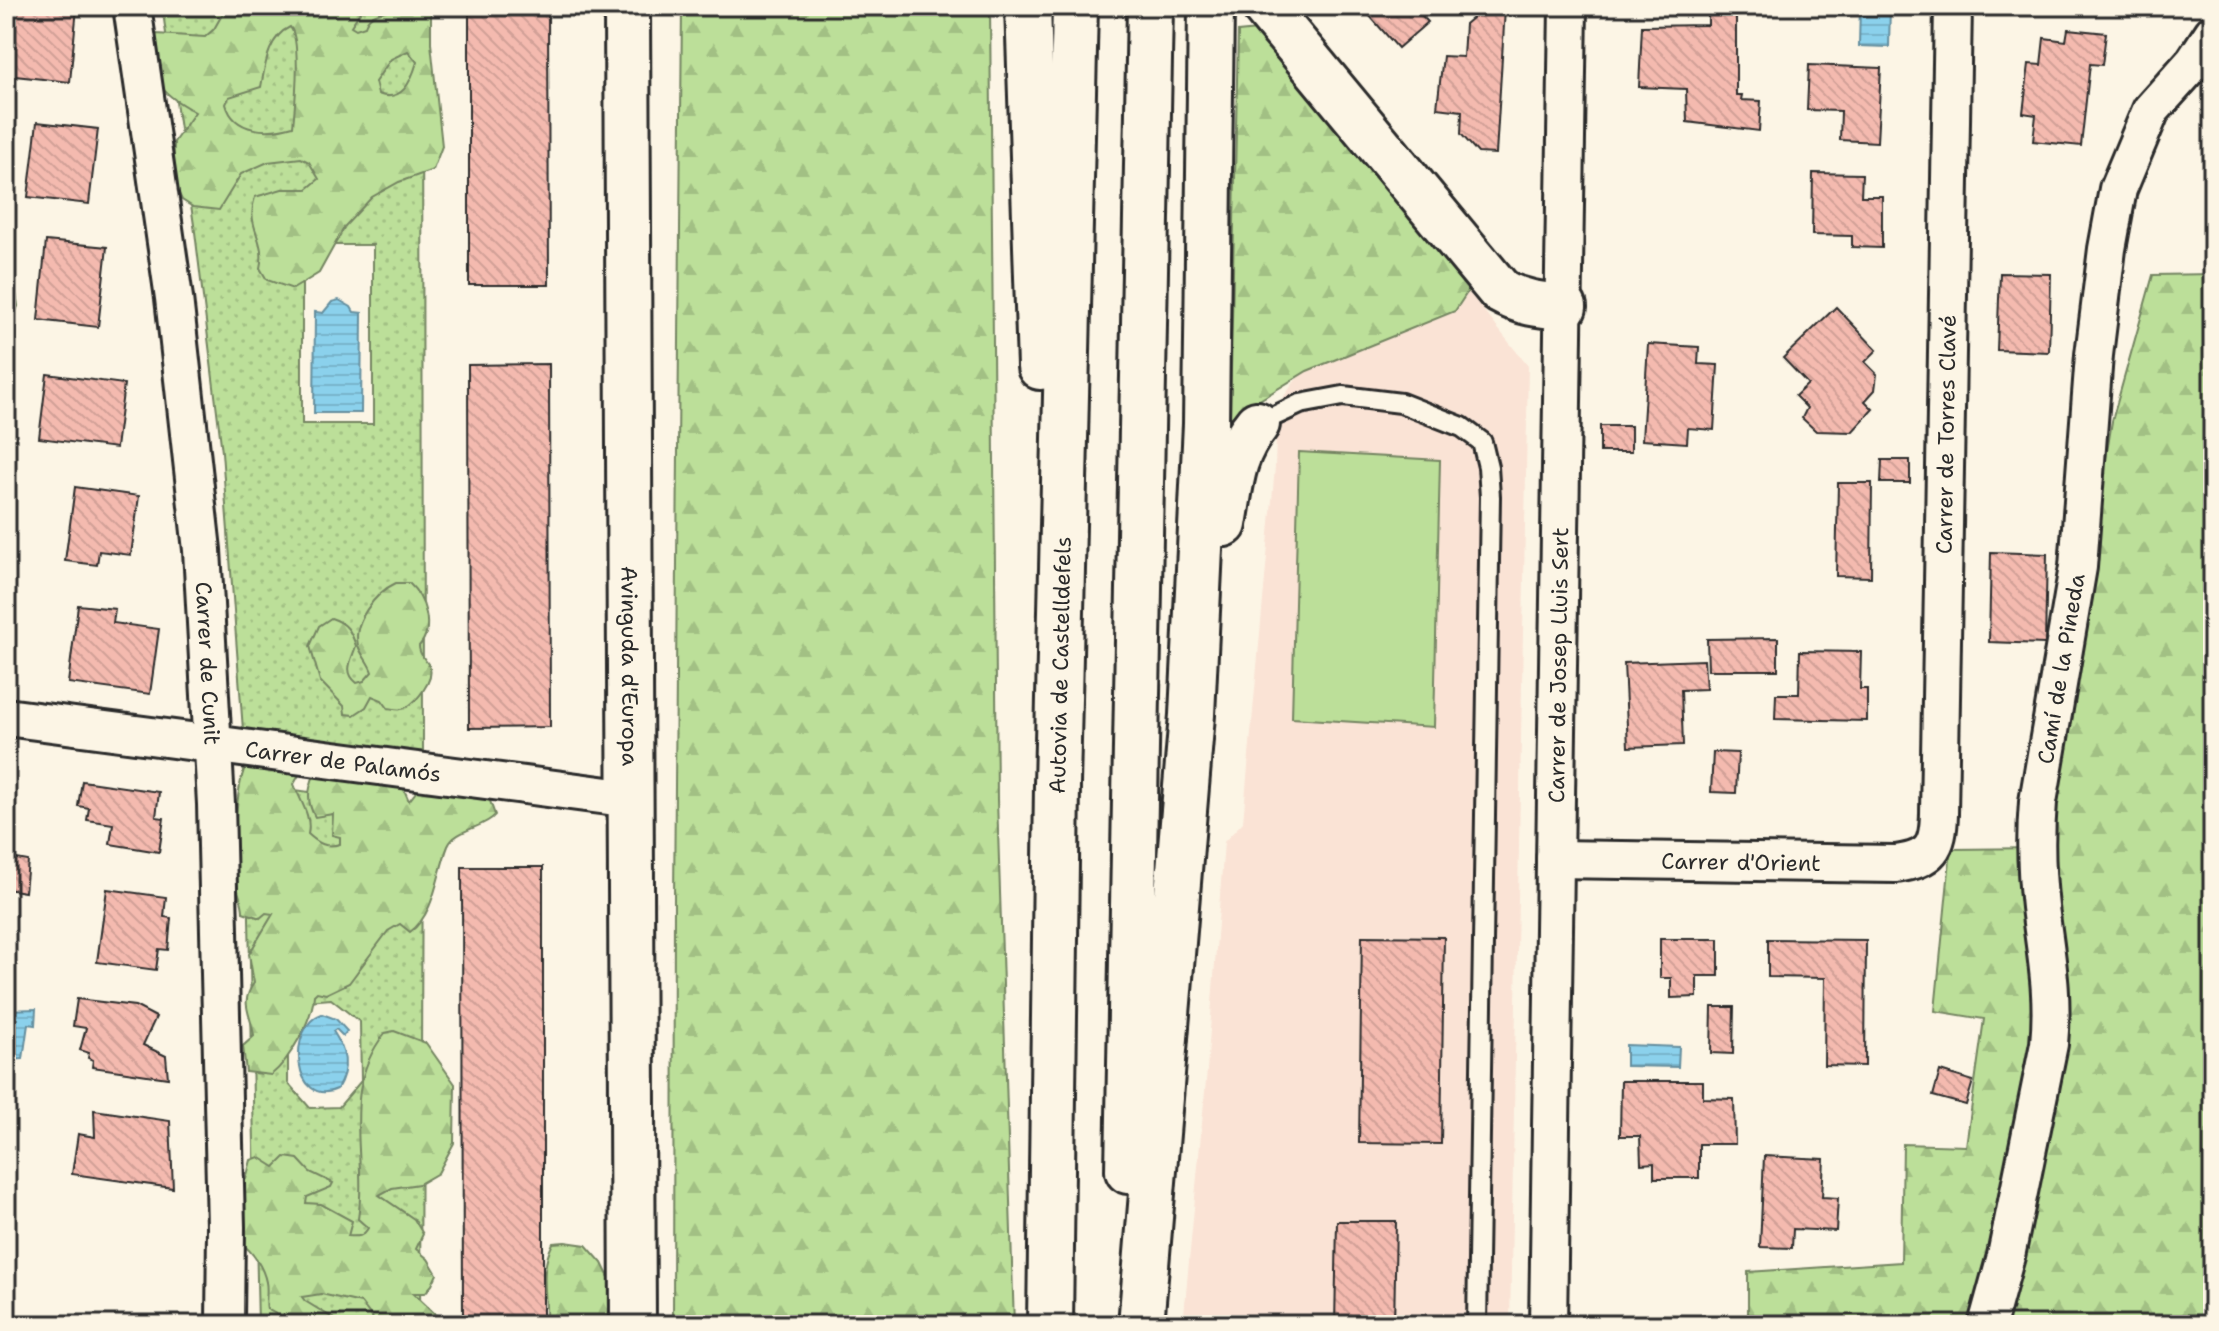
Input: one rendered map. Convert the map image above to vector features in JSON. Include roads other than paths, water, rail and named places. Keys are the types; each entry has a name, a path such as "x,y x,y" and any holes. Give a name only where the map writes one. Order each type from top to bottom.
{"main road":[{"name":"Avinguda d'Europa","path":"627,6 633,1325"},
{"path":"1028,6 1057,785"},
{"name":"Autovia de Castelldefels","path":"1050,1325 1057,785 1075,6"},
{"path":"1125,1325 1150,6"},
{"path":"1141,1325 1192,715 1206,424 1211,6"},
{"path":"1264,6 1500,291 1535,305 1564,307"},
{"path":"1192,715 1234,467 1242,443 1257,424"}],"street":[{"name":"Carrer de Cunit","path":"132,6 174,298 202,550 214,745 226,1212 225,1325"},
{"name":"Carrer de Josep Lluis Sert","path":"1548,1325 1568,6"},
{"name":"Carrer de Torres Clavé","path":"1925,856 1934,847 1939,824 1953,6"},
{"name":"Camí de la Pineda","path":"1987,1325 2006,1256 2053,1008 2035,834 2078,567 2094,355 2107,249 2118,189 2151,110 2194,62 2213,33"},
{"name":"Carrer de Palamós","path":"6,717 631,799"},
{"name":"Carrer d'Orient","path":"1555,859 1896,864 1925,856"}],"lane":[{"path":"1257,424 1300,404 1343,396 1401,403 1462,427 1482,442 1488,467 1490,512 1477,1325"}],"water":[{"path":"1860,6 1890,6 1889,47 1859,46"},
{"path":"339,300 354,312 362,313 361,413 314,413 315,312 323,313 332,302"},
{"path":"36,1009 35,1025 28,1024 23,1059 8,1060 6,1010"},
{"path":"322,1014 336,1019 347,1031 343,1036 336,1029 333,1031 345,1059 341,1081 337,1089 322,1092 311,1087 303,1077 299,1048 311,1021"},
{"path":"1626,1045 1679,1047 1678,1067 1626,1066"}]}
